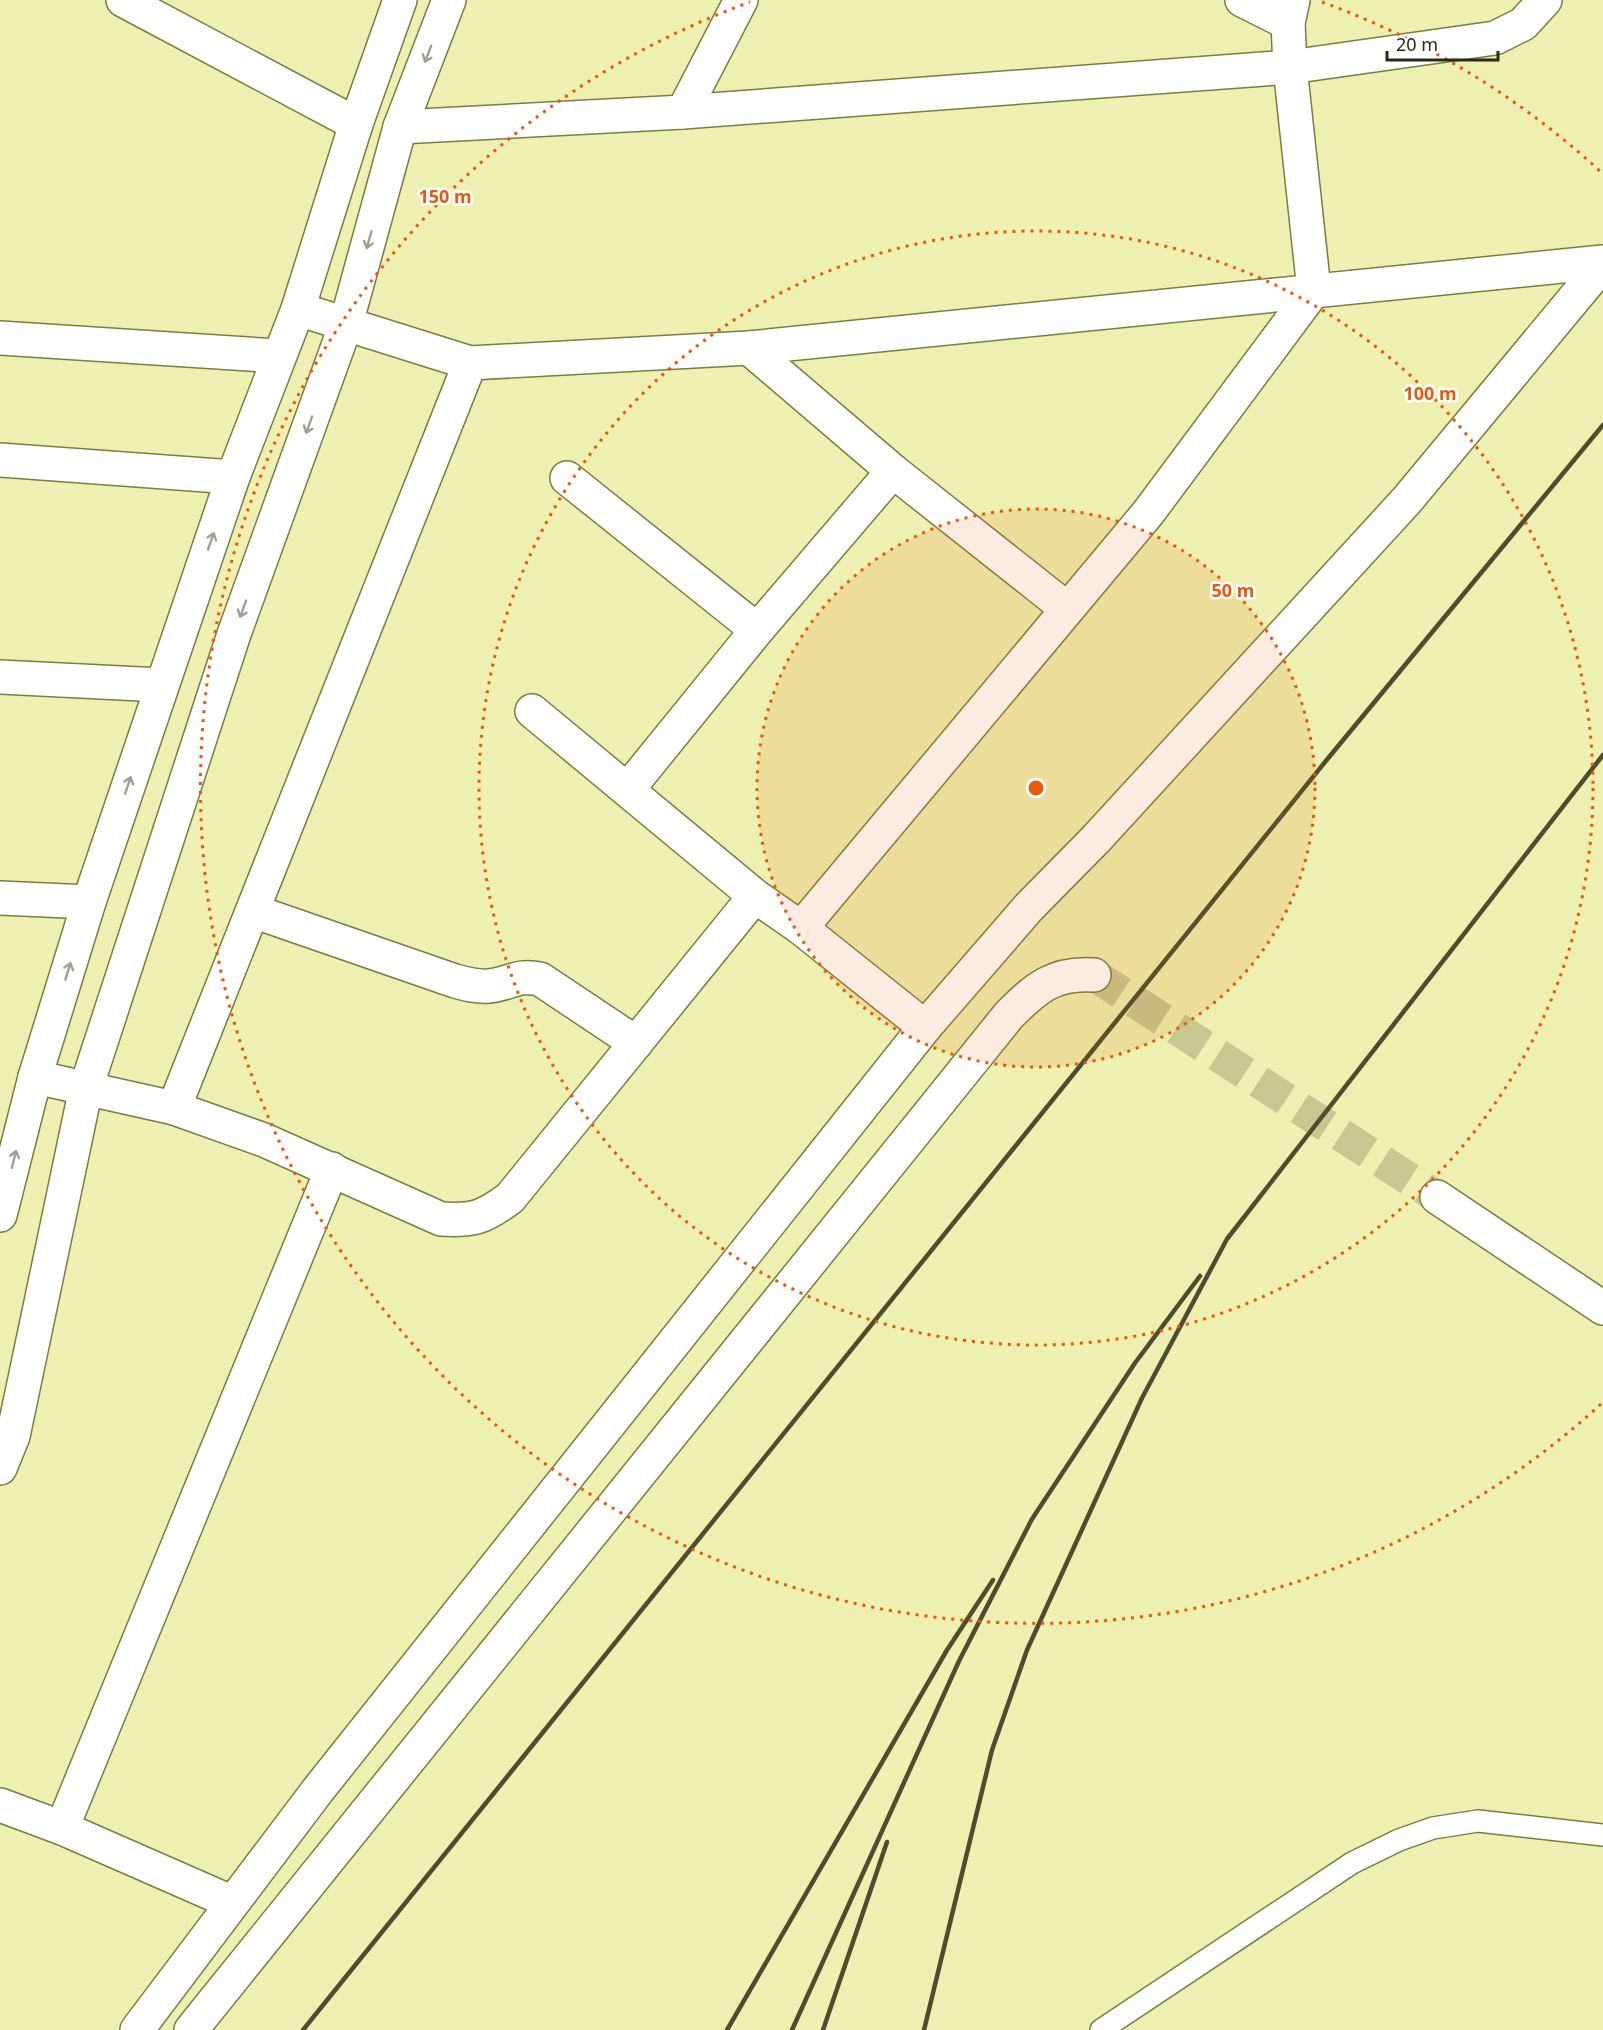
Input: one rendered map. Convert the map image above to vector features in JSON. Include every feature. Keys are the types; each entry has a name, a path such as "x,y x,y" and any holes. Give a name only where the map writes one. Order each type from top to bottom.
{"street":[{"path":"123,0 356,124"},
{"path":"0,1215 35,1077 89,902 233,477 298,309 356,124 400,0"},
{"path":"0,1468 13,1436 86,1088 234,634 346,324 400,127 449,0"},
{"path":"683,112 741,0"},
{"path":"801,928 958,742 1066,608 1148,513 1314,290 1290,67 1291,11 1242,0"},
{"path":"400,127 683,112 1290,67 1495,39 1523,24 1545,0"},
{"path":"298,309 470,363 749,348 1603,263"},
{"path":"137,2030 231,1902 925,1027 1029,907 1096,839 1407,500 1603,263"},
{"path":"0,338 278,356"},
{"path":"749,348 893,471 1066,608"},
{"path":"174,1108 470,363"},
{"path":"0,460 233,477"},
{"path":"628,789 757,630 893,471"},
{"path":"567,478 757,630"},
{"path":"0,677 161,685"},
{"path":"532,711 755,896 801,928 925,1027"},
{"path":"35,1077 174,1108 264,1140 441,1219 467,1220 487,1215 510,1198 755,896"},
{"path":"0,898 89,902"},
{"path":"253,911 455,981 491,986 524,976 540,979 636,1043"},
{"path":"191,2030 1009,1015 1038,987 1078,974 1094,975"},
{"path":"62,1828 332,1169"},
{"path":"1437,1197 1603,1308"},
{"path":"0,1805 62,1828 231,1902"}],"lane":[{"path":"1101,2030 1352,1863 1399,1840 1433,1828 1478,1821 1603,1835"}],"tunnel":[{"path":"1094,975 1437,1197"}],"railway":[{"path":"303,2030 1325,762 1603,425"},
{"path":"924,2030 992,1750 1027,1650 1142,1398 1227,1239 1603,755"},
{"path":"792,2030 959,1661 1032,1519 1135,1363 1200,1276"},
{"path":"727,2030 947,1650 993,1580"},
{"path":"823,2030 887,1842"}]}
